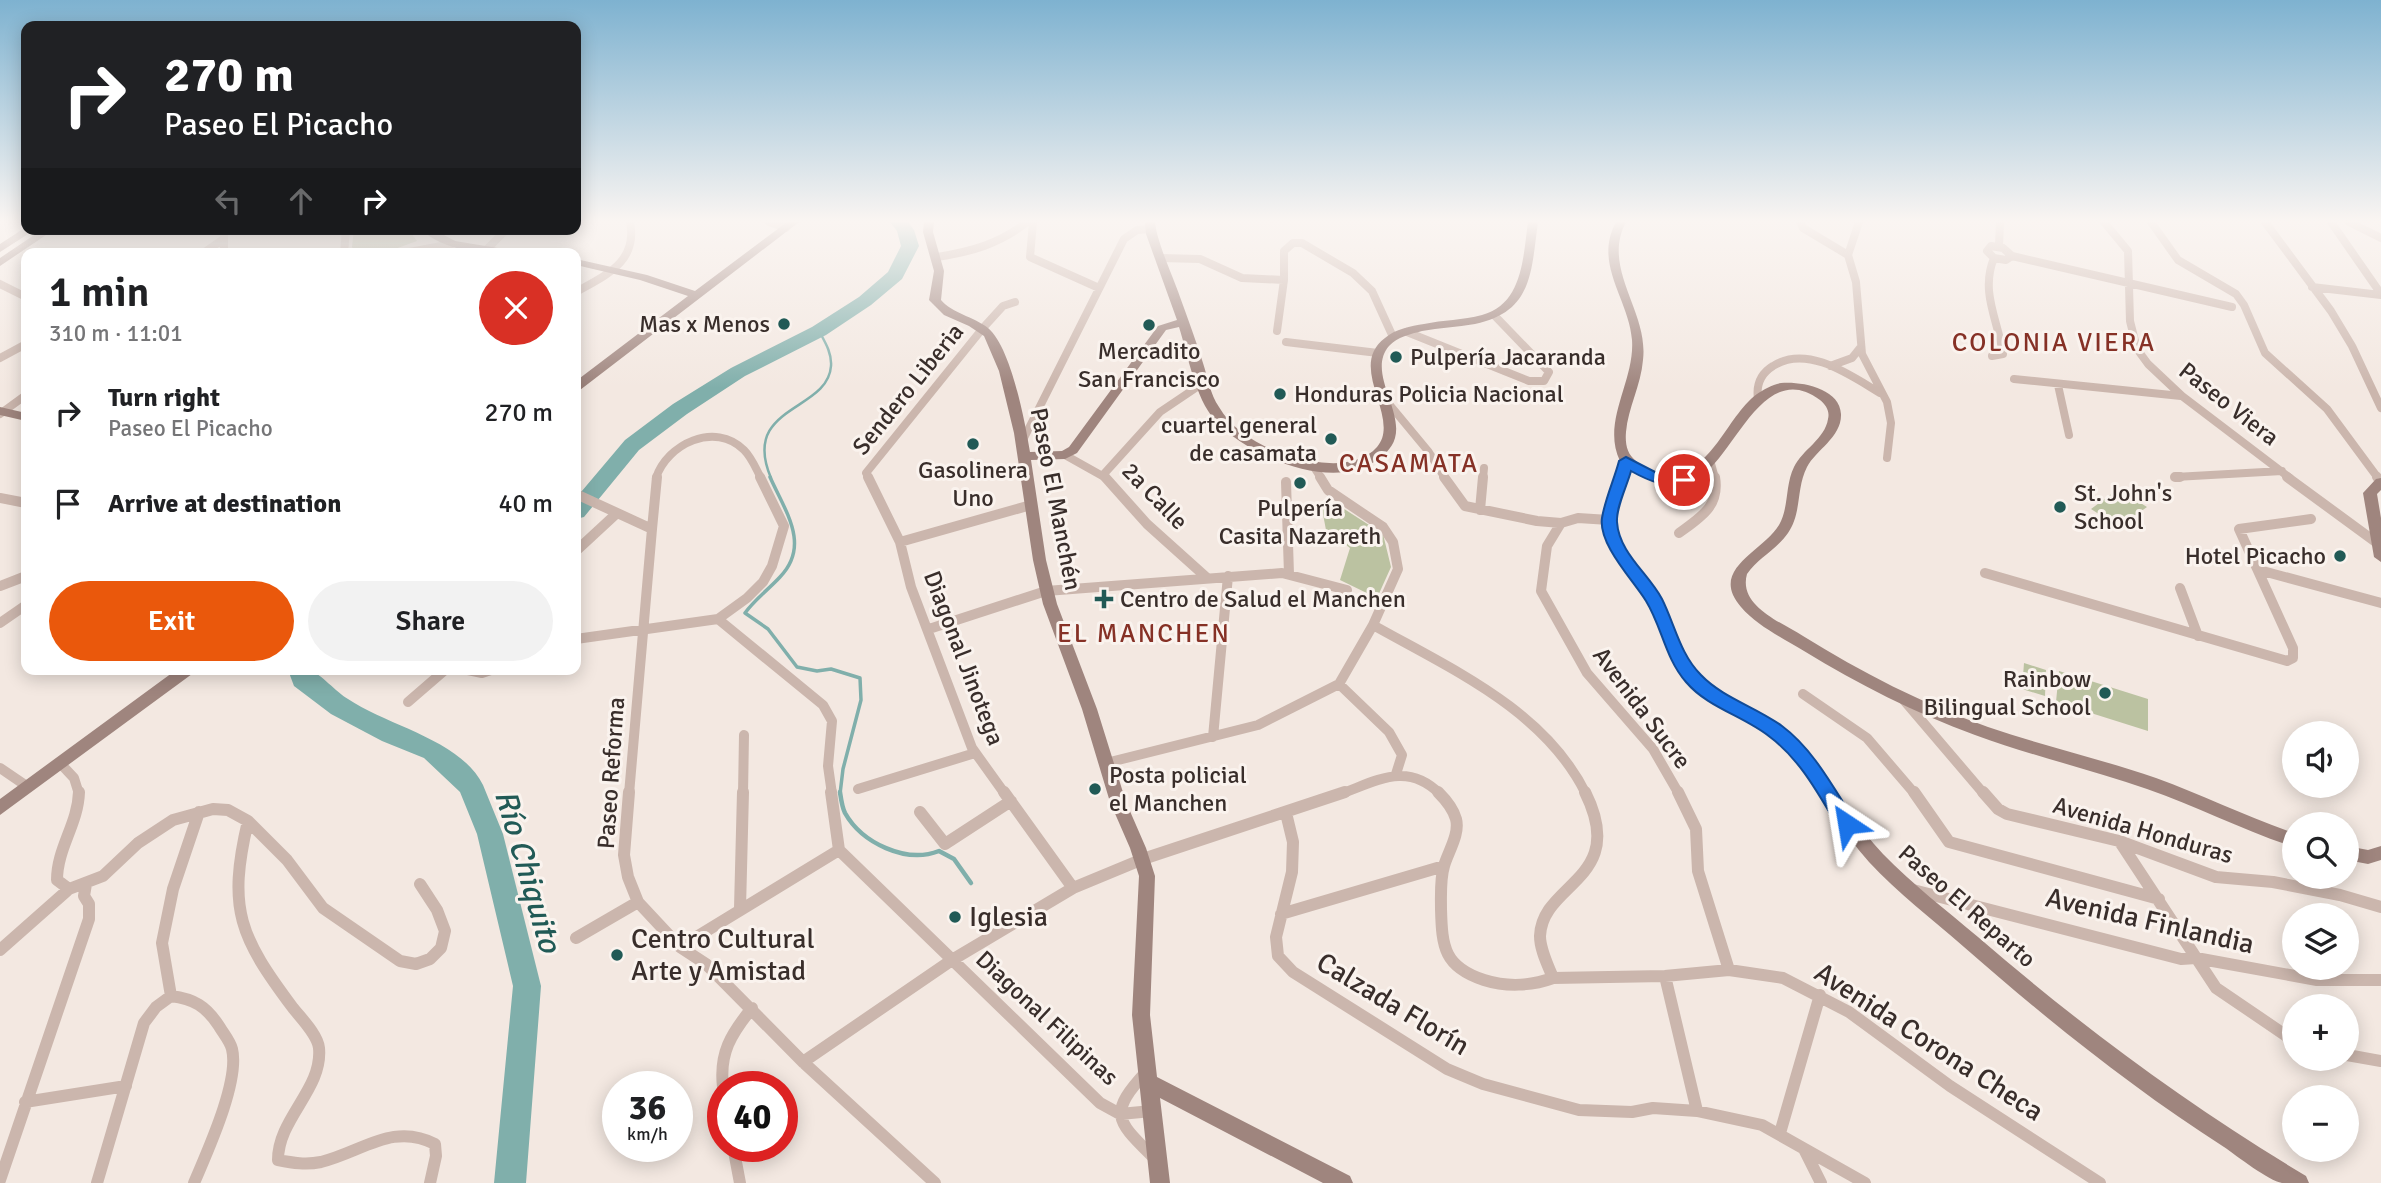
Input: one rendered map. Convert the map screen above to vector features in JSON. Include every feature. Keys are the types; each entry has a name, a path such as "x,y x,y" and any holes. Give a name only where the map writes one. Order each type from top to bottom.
{"street":[{"path":"581,289 602,277"},
{"path":"636,277 696,298"},
{"path":"581,383 723,277"},
{"path":"938,277 935,300 940,308 983,328"},
{"path":"1075,277 1099,288"},
{"path":"1023,449 1105,277"},
{"path":"1168,277 1203,383 1219,417 1249,443 1283,459 1314,467 1344,468 1370,461 1384,449 1390,431 1375,367 1378,352 1393,337 1407,332 1494,315 1511,304 1523,277"},
{"path":"1240,277 1284,280 1277,331"},
{"path":"1357,277 1372,291 1393,337"},
{"path":"1620,277 1639,342 1636,372 1619,433 1619,446 1626,461 1644,474 1671,481 1689,478 1710,460 1758,399 1771,387 1797,386 1818,393 1827,400 1835,415 1826,436 1808,453 1798,471 1790,518 1781,533 1742,570 1738,589 1744,601 1767,620 1835,663 1902,698 1980,730 2175,792 2282,835"},
{"path":"1855,277 1860,348 1882,394 1891,423 1887,458"},
{"path":"1988,277 1989,307 2003,354 1992,356"},
{"path":"2103,277 2232,307"},
{"name":"Paseo Viera","path":"2128,277 2130,321 2137,349 2164,381 2377,543"},
{"path":"2207,277 2236,294 2244,305 2265,353 2327,409 2381,482 2370,493 2381,557"},
{"path":"2305,277 2352,346 2381,408"},
{"path":"2369,277 2381,295"},
{"path":"0,284 21,294"},
{"path":"2312,287 2381,295"},
{"path":"581,372 661,317 696,298"},
{"path":"581,394 676,321 696,298"},
{"path":"1065,455 1081,442 1162,328 1175,299"},
{"name":"Sendero Liberia","path":"900,542 866,473 983,328 1003,306 1014,302"},
{"path":"1407,332 1529,382 1538,382 1548,377 1549,372 1494,315"},
{"path":"1162,328 1183,322"},
{"name":"Paseo El Manchén","path":"983,328 992,338 1000,358 1023,449 1046,591 1086,698 1118,802 1143,859 1147,876 1141,1015 1160,1183"},
{"path":"1286,342 1378,352"},
{"path":"0,358 21,347"},
{"path":"1830,366 1852,358 1860,348"},
{"path":"1758,399 1756,389 1763,373 1781,360 1804,360 1830,366 1882,394"},
{"path":"2014,379 2182,397"},
{"path":"1103,475 1176,396 1203,383"},
{"path":"2058,385 2069,435"},
{"path":"1,412 21,398"},
{"path":"1384,398 1428,451 1459,501 1480,510 1561,523 1578,518 1609,520 1626,461"},
{"path":"1,412 21,416"},
{"path":"581,497 652,529 657,474 670,453 684,444 716,436 729,439 745,450 784,526 772,566 763,582 747,598 718,619 581,638"},
{"name":"2a Calle","path":"1023,449 1065,455 1103,475 1147,524 1206,577"},
{"path":"1679,533 1716,503 1719,493 1710,460"},
{"path":"1106,763 1258,725 1339,684 1373,625 1398,569 1393,542 1383,527 1328,490 1314,467"},
{"path":"1480,510 1484,468"},
{"path":"2175,477 2282,471"},
{"path":"1286,482 1289,574"},
{"path":"0,498 21,502"},
{"path":"900,542 1031,505"},
{"path":"581,546 612,512"},
{"path":"1985,573 2287,661 2293,658 2293,648 2240,527 2311,519"},
{"name":"Paseo El Reparto","path":"1609,520 1612,536 1626,562 1655,600 1679,660 1692,678 1706,691 1775,730 1793,746 1847,824 1876,858 2053,1014 2137,1077 2299,1183"},
{"name":"Avenida Sucre","path":"1561,523 1547,546 1541,591 1587,673 1653,749 1690,814 1696,829 1698,871 1729,970"},
{"name":"Paseo Reforma","path":"652,529 624,855 628,877 638,902 680,947 706,964 803,1062 935,1183"},
{"name":"Diagonal Jinotega","path":"900,542 911,587 975,753 1073,888"},
{"path":"2259,570 2381,603"},
{"path":"929,629 1046,591 1206,577 1289,574 1348,590"},
{"path":"1213,737 1228,576"},
{"path":"0,586 21,578"},
{"path":"2180,588 2198,636"},
{"path":"0,623 21,609"},
{"path":"680,947 839,850 833,824 828,766 832,721 823,705 718,619"},
{"path":"1373,625 1517,711 1556,748 1576,775 1595,811 1598,844 1590,865 1576,884 1543,918 1540,939 1553,978"},
{"path":"0,808 180,675"},
{"path":"408,702 439,675"},
{"path":"803,1062 952,960 1073,888 1143,859 1396,774 1402,760 1402,749 1339,684"},
{"path":"1803,694 1867,738 1908,785 1949,842 2159,899"},
{"name":"Avenida Honduras","path":"1902,698 1998,810 2119,841 2216,877 2273,882 2340,895 2381,907"},
{"path":"740,908 744,735"},
{"path":"858,789 975,753"},
{"path":"60,763 74,774 82,791 76,818 56,856 57,880 69,889"},
{"path":"0,768 27,787"},
{"name":"Avenida Corona Checa","path":"1396,774 1416,778 1435,789 1448,802 1457,821 1452,847 1444,866 1441,890 1442,943 1452,961 1467,974 1501,985 1540,983 1553,978 1665,976 1729,970 1783,978 1849,1012 1950,1086 2100,1183"},
{"path":"920,812 945,844 1011,801"},
{"path":"0,950 69,889 103,876 153,832 173,820 199,812 228,810 248,821 287,860 323,908 400,961 416,964 430,959 441,948 445,931 437,910 420,884"},
{"path":"170,996 162,943 173,889 199,812"},
{"name":"Calzada Florín","path":"1286,813 1293,842 1292,872 1276,937 1278,956 1293,972 1447,1069 1483,1084 1579,1110 1632,1112 1653,1108 1697,1111 1762,1125 1865,1183"},
{"path":"248,821 239,887 242,927 262,964 318,1044 320,1056 319,1067 278,1143 278,1160 289,1169 307,1173 332,1169 407,1136 428,1138 435,1144 436,1156 430,1183"},
{"path":"2119,841 2216,988 2282,1034"},
{"name":"Diagonal Filipinas","path":"839,850 1100,1103 1120,1114 1152,1111"},
{"path":"2359,855 2368,857 2381,853"},
{"path":"1281,914 1444,866"},
{"path":"0,1180 89,919 89,904 84,896 86,884"},
{"name":"Avenida Finlandia","path":"1911,890 2181,959 2196,958 2316,980 2381,980"},
{"path":"576,938 638,902"},
{"path":"1665,976 1697,1111"},
{"path":"1780,1133 1820,995"},
{"path":"97,1183 144,1023 156,1007 170,996 191,998 205,1005 233,1049 232,1069 223,1107 194,1183"},
{"path":"721,1071 719,1061 726,1040 752,1008"},
{"path":"2359,1057 2381,1061"},
{"path":"1148,1077 1343,1183"},
{"name":"Diagonal Filipinas","path":"1148,1077 1122,1101 1120,1114 1124,1125 1157,1161"},
{"path":"25,1102 126,1086"},
{"path":"1803,1147 1821,1183"},
{"path":"736,1162 739,1183"}],"green space":[{"path":"2118,489 2147,507 2119,527 2091,509"},
{"path":"1338,505 1383,534 1391,567 1377,598 1340,580 1350,548 1326,530 1322,509"},
{"path":"2024,663 2046,670 2045,696 2022,689"},
{"path":"2059,671 2148,699 2148,731 2056,702"}],"waterway":[{"name":"Río Chiquito","path":"581,506 632,445 680,409 738,372 819,331 865,301 893,277"},
{"path":"771,478 765,454 767,436 788,412 816,393 826,381 831,366 828,348 819,331"},
{"path":"770,477 788,515 794,553 780,577 745,613 768,629 797,667 817,671 831,669 860,678 861,700 843,769 840,793"},
{"name":"Río Chiquito","path":"302,675 303,679 340,707 391,734 433,751 470,785 490,834 527,986 510,1183"},
{"path":"840,793 845,813 853,824 874,842 899,853 913,855 939,851 954,859 971,883"}],"place":[{"name":"Mas x Menos","path":"784,324"},
{"name":"Mercadito San Francisco","path":"1149,325"},
{"name":"Pulpería Jacaranda","path":"1396,357"},
{"name":"Honduras Policia Nacional","path":"1280,394"},
{"name":"cuartel general de casamata","path":"1331,439"},
{"name":"Gasolinera Uno","path":"973,444"},
{"name":"Pulpería Casita Nazareth","path":"1300,483"},
{"name":"St. John's School","path":"2060,507"},
{"name":"Hotel Picacho","path":"2340,556"},
{"name":"Centro de Salud el Manchen","path":"1104,599"},
{"name":"Rainbow Bilingual School","path":"2105,693"},
{"name":"Posta policial el Manchen","path":"1095,789"},
{"name":"Iglesia","path":"955,917"},
{"name":"Centro Cultural Arte y Amistad","path":"617,955"}],"district":[{"name":"COLONIA VIERA","path":"2054,343"},
{"name":"CASAMATA","path":"1409,464"},
{"name":"EL MANCHEN","path":"1144,634"}],"route":[{"path":"1684,480 1671,481 1653,477 1626,461 1609,520 1612,536 1626,562 1655,600 1679,660 1692,678 1706,691 1775,730 1793,746 1847,824"}]}
